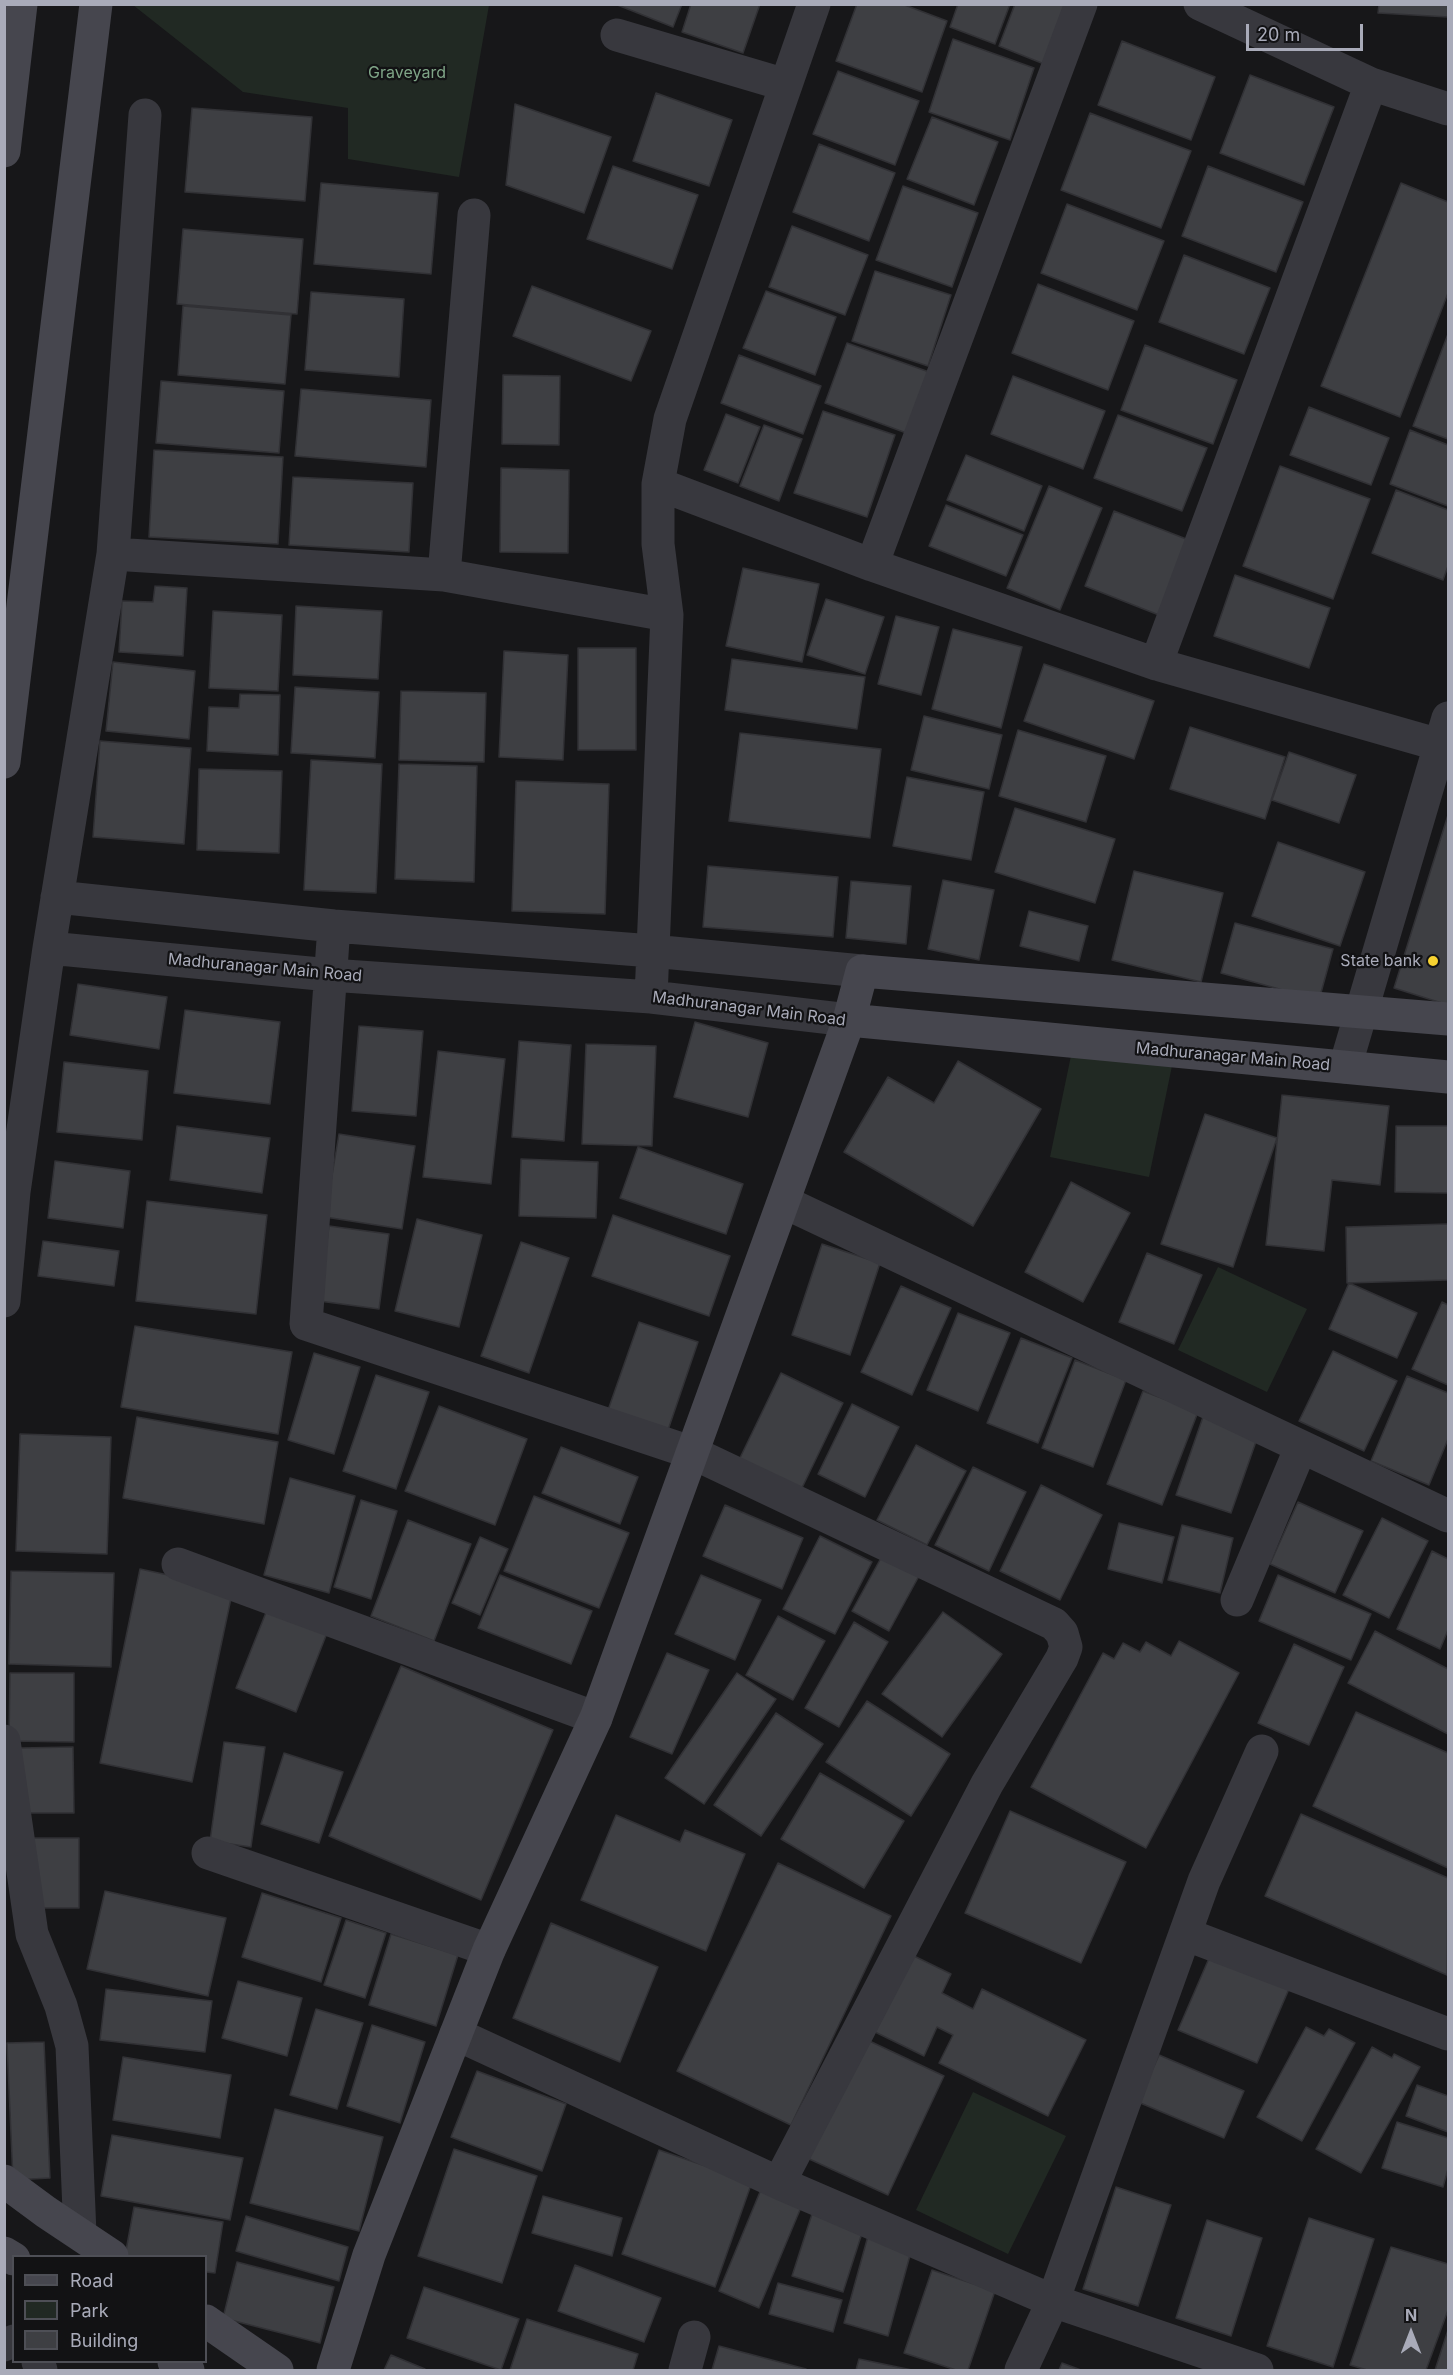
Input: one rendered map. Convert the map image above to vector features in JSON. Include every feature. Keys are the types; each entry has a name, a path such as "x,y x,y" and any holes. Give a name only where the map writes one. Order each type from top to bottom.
{"street":[{"path":"4,151 21,4"},
{"path":"4,762 96,4"},
{"path":"651,997 667,615 658,544 658,484 670,419 814,4"},
{"path":"872,565 1081,4"},
{"path":"1200,4 1371,84 1449,109"},
{"path":"617,35 786,85"},
{"path":"1156,664 1371,84"},
{"path":"4,1301 14,1192 49,948 112,554 145,115"},
{"path":"444,575 474,215"},
{"path":"658,484 872,565 1156,664 1444,732 1345,1068"},
{"path":"112,554 444,575 667,615"},
{"path":"57,897 334,926 1449,1019"},
{"path":"334,926 306,1324 693,1453 1054,1624 1062,1633 1066,1647 1062,1658 987,1784 779,2183"},
{"name":"Madhuranagar Main Road","path":"49,948 330,975 651,997 849,1020 1449,1077"},
{"path":"333,2370 369,2255 489,1950 596,1718 849,1020 862,971"},
{"path":"784,1202 1301,1448 1446,1508"},
{"path":"1237,1600 1301,1448"},
{"path":"178,1564 596,1718"},
{"path":"4,1741 32,1934 61,2006 72,2046 80,2234"},
{"path":"1021,2370 1053,2301 1204,1881 1262,1751"},
{"path":"208,1853 489,1950"},
{"path":"1185,1934 1449,2034"},
{"path":"456,2034 779,2183 1053,2301 1257,2370"},
{"path":"4,2181 111,2255"},
{"path":"207,2322 277,2370"},
{"path":"685,2370 694,2337"}],"green space":[{"name":"Graveyard","path":"133,5 489,5 459,177 348,159 348,108 243,92"},
{"path":"1073,1046 1172,1066 1149,1177 1050,1157"},
{"path":"1218,1267 1307,1309 1267,1392 1178,1350"},
{"path":"973,2092 1066,2136 1008,2254 916,2210"}],"building":[{"path":"615,4 682,4 673,27"},
{"path":"691,4 760,4 743,53 682,32"},
{"path":"857,4 902,4 947,21 922,92 836,61"},
{"path":"958,4 1010,4 995,44 950,27"},
{"path":"1015,4 1067,4 1044,64 999,46"},
{"path":"1379,4 1448,4 1448,17 1378,13"},
{"path":"953,39 1034,68 1010,140 929,112"},
{"path":"1122,41 1215,77 1191,140 1098,105"},
{"path":"838,71 919,101 895,165 813,134"},
{"path":"1250,75 1334,107 1304,185 1220,153"},
{"path":"656,93 732,120 709,186 633,161"},
{"path":"515,104 611,137 584,213 506,185"},
{"path":"192,108 312,117 305,201 185,192"},
{"path":"1090,113 1191,151 1161,228 1061,190"},
{"path":"932,117 998,142 974,205 907,179"},
{"path":"819,144 895,173 869,241 793,212"},
{"path":"613,166 698,195 672,269 587,239"},
{"path":"1208,166 1303,202 1276,272 1182,236"},
{"path":"321,183 438,193 431,274 314,264"},
{"path":"1401,183 1448,202 1448,293 1400,417 1321,386"},
{"path":"903,186 978,213 952,287 876,260"},
{"path":"1067,204 1164,241 1137,310 1041,273"},
{"path":"792,226 868,255 845,315 769,287"},
{"path":"183,229 303,239 297,314 177,304"},
{"path":"1184,255 1270,288 1244,354 1159,322"},
{"path":"875,271 951,295 928,366 852,341"},
{"path":"1038,284 1134,321 1108,390 1012,353"},
{"path":"532,286 651,331 631,381 513,336"},
{"path":"766,291 836,317 815,375 743,348"},
{"path":"311,292 404,299 399,377 305,370"},
{"path":"183,306 291,315 285,384 178,375"},
{"path":"1448,334 1448,439 1413,426"},
{"path":"847,343 932,373 909,434 825,403"},
{"path":"1145,345 1237,380 1213,444 1121,410"},
{"path":"739,355 821,386 803,434 721,403"},
{"path":"503,375 560,376 559,445 502,444"},
{"path":"1013,376 1105,411 1083,469 991,434"},
{"path":"161,381 284,391 279,453 156,443"},
{"path":"301,389 431,400 426,467 295,456"},
{"path":"1309,407 1389,438 1371,485 1290,455"},
{"path":"823,411 895,435 867,517 794,493"},
{"path":"726,414 760,427 738,483 704,470"},
{"path":"1118,415 1207,448 1182,511 1094,478"},
{"path":"764,425 802,439 779,501 740,486"},
{"path":"1410,430 1448,445 1448,506 1390,484"},
{"path":"154,450 283,457 278,544 149,537"},
{"path":"966,455 1042,486 1024,531 947,500"},
{"path":"1280,466 1370,499 1333,599 1243,566"},
{"path":"501,468 569,470 568,553 500,552"},
{"path":"293,477 413,483 409,552 289,545"},
{"path":"1049,486 1102,508 1060,610 1007,588"},
{"path":"1396,490 1448,510 1448,566 1443,580 1372,553"},
{"path":"946,505 1023,535 1006,576 929,546"},
{"path":"1114,511 1194,542 1164,617 1085,586"},
{"path":"743,568 819,584 802,662 726,646"},
{"path":"1235,575 1330,608 1309,668 1214,636"},
{"path":"155,586 187,588 183,656 119,652 122,601 153,602"},
{"path":"826,599 884,617 865,674 807,655"},
{"path":"296,606 382,611 378,679 293,675"},
{"path":"213,611 282,615 278,691 209,688"},
{"path":"896,616 939,627 921,695 878,684"},
{"path":"953,629 1022,647 1001,728 932,709"},
{"path":"578,648 636,648 636,750 578,750"},
{"path":"504,651 568,655 563,760 499,757"},
{"path":"732,659 865,677 857,729 725,710"},
{"path":"113,662 195,671 189,739 106,731"},
{"path":"1044,664 1154,701 1134,759 1024,721"},
{"path":"295,687 379,692 375,758 291,753"},
{"path":"401,691 486,693 484,762 399,760"},
{"path":"240,694 280,695 278,755 207,751 209,707 239,708"},
{"path":"924,716 1002,735 989,789 911,770"},
{"path":"1190,727 1285,757 1265,819 1170,789"},
{"path":"1018,730 1106,756 1086,822 999,796"},
{"path":"740,733 881,749 870,838 729,821"},
{"path":"100,741 191,748 184,844 93,837"},
{"path":"1289,752 1356,775 1339,823 1272,800"},
{"path":"311,760 382,764 376,893 304,890"},
{"path":"399,764 477,766 474,882 395,879"},
{"path":"199,769 282,771 279,853 197,850"},
{"path":"907,777 984,792 971,860 893,846"},
{"path":"516,781 609,784 605,914 512,911"},
{"path":"1015,808 1115,839 1095,903 995,872"},
{"path":"1448,815 1448,1005 1394,988"},
{"path":"1278,842 1365,872 1340,946 1252,916"},
{"path":"708,866 838,877 833,937 703,927"},
{"path":"1134,871 1223,893 1201,982 1112,960"},
{"path":"943,880 994,890 979,960 928,949"},
{"path":"851,881 911,886 906,944 846,938"},
{"path":"1029,911 1088,926 1079,961 1020,946"},
{"path":"1235,923 1333,949 1319,1000 1221,973"},
{"path":"78,984 167,997 159,1049 70,1035"},
{"path":"185,1010 280,1022 270,1104 174,1093"},
{"path":"695,1022 768,1043 748,1117 674,1097"},
{"path":"359,1026 423,1031 416,1116 352,1111"},
{"path":"519,1041 571,1045 564,1141 512,1137"},
{"path":"586,1044 656,1046 652,1146 582,1144"},
{"path":"438,1051 505,1059 491,1184 423,1177"},
{"path":"958,1061 1041,1109 973,1226 844,1152 888,1077 934,1103"},
{"path":"64,1062 148,1071 142,1140 57,1132"},
{"path":"1282,1095 1389,1106 1380,1185 1332,1180 1324,1251 1266,1245"},
{"path":"1205,1114 1277,1138 1233,1267 1161,1244"},
{"path":"177,1126 270,1138 262,1193 170,1180"},
{"path":"1396,1126 1448,1126 1448,1193 1395,1192"},
{"path":"339,1134 415,1146 402,1229 325,1217"},
{"path":"638,1147 743,1184 726,1234 620,1198"},
{"path":"521,1159 598,1162 596,1218 519,1216"},
{"path":"55,1161 130,1171 123,1228 48,1218"},
{"path":"1071,1182 1130,1213 1083,1302 1025,1272"},
{"path":"147,1201 267,1215 256,1314 136,1301"},
{"path":"613,1215 730,1256 709,1316 592,1276"},
{"path":"417,1219 482,1235 459,1327 395,1311"},
{"path":"1448,1224 1448,1280 1347,1283 1346,1227"},
{"path":"329,1226 389,1234 379,1309 319,1301"},
{"path":"43,1241 119,1251 114,1286 38,1276"},
{"path":"521,1242 569,1258 529,1373 481,1356"},
{"path":"822,1244 880,1263 850,1355 792,1335"},
{"path":"1147,1253 1202,1275 1174,1344 1119,1322"},
{"path":"1349,1283 1417,1313 1397,1358 1329,1329"},
{"path":"901,1286 951,1308 912,1395 861,1372"},
{"path":"1442,1302 1448,1305 1448,1385 1412,1369"},
{"path":"958,1313 1010,1333 978,1411 927,1390"},
{"path":"639,1322 698,1342 667,1433 607,1413"},
{"path":"135,1326 292,1352 278,1434 121,1407"},
{"path":"1021,1338 1072,1358 1038,1443 987,1423"},
{"path":"1333,1351 1397,1381 1364,1451 1299,1421"},
{"path":"314,1353 360,1367 334,1454 288,1440"},
{"path":"1075,1360 1126,1380 1093,1467 1042,1448"},
{"path":"781,1373 843,1403 800,1492 738,1462"},
{"path":"376,1375 429,1392 396,1489 343,1471"},
{"path":"1407,1376 1448,1393 1448,1439 1429,1485 1371,1461"},
{"path":"1143,1391 1198,1412 1162,1505 1107,1484"},
{"path":"852,1404 899,1427 865,1497 818,1474"},
{"path":"439,1406 527,1439 495,1525 405,1491"},
{"path":"1204,1414 1259,1433 1231,1513 1176,1495"},
{"path":"137,1417 278,1442 264,1524 123,1498"},
{"path":"20,1434 111,1437 107,1554 16,1551"},
{"path":"916,1445 966,1471 927,1545 877,1520"},
{"path":"561,1447 638,1477 620,1524 542,1493"},
{"path":"973,1467 1026,1492 989,1571 935,1545"},
{"path":"290,1478 355,1496 329,1593 264,1575"},
{"path":"1041,1485 1102,1515 1060,1600 1000,1571"},
{"path":"534,1496 629,1533 599,1608 504,1571"},
{"path":"361,1500 397,1511 371,1599 334,1587"},
{"path":"1298,1502 1363,1531 1335,1593 1270,1564"},
{"path":"725,1505 803,1538 782,1589 703,1556"},
{"path":"1382,1518 1428,1541 1389,1618 1343,1595"},
{"path":"408,1520 471,1544 434,1641 371,1616"},
{"path":"1119,1523 1174,1537 1162,1583 1108,1569"},
{"path":"1182,1525 1233,1538 1220,1593 1168,1580"},
{"path":"820,1536 872,1562 835,1634 783,1609"},
{"path":"480,1537 508,1549 480,1615 452,1603"},
{"path":"1432,1551 1448,1559 1448,1630 1440,1649 1397,1629"},
{"path":"882,1556 919,1576 889,1631 852,1611"},
{"path":"140,1569 233,1589 192,1782 100,1763"},
{"path":"11,1571 114,1573 111,1667 9,1664"},
{"path":"500,1575 592,1611 571,1664 478,1628"},
{"path":"701,1575 761,1600 735,1660 675,1634"},
{"path":"1278,1575 1371,1614 1351,1660 1259,1621"},
{"path":"269,1605 329,1628 296,1712 236,1688"},
{"path":"943,1612 1002,1654 942,1737 882,1694"},
{"path":"778,1616 825,1641 793,1700 746,1675"},
{"path":"854,1622 888,1642 839,1727 805,1708"},
{"path":"1375,1631 1448,1669 1448,1734 1348,1683"},
{"path":"1179,1641 1239,1673 1146,1848 1031,1787 1103,1653 1114,1659 1123,1643 1140,1652 1146,1642 1171,1656"},
{"path":"1294,1644 1344,1667 1309,1745 1258,1723"},
{"path":"667,1653 709,1670 672,1754 630,1737"},
{"path":"401,1666 553,1730 481,1900 329,1836"},
{"path":"10,1673 74,1673 74,1742 9,1741"},
{"path":"737,1673 776,1699 704,1804 665,1778"},
{"path":"867,1701 950,1754 911,1816 826,1762"},
{"path":"1356,1712 1448,1753 1448,1868 1313,1806"},
{"path":"776,1713 823,1744 761,1836 714,1805"},
{"path":"224,1742 265,1747 251,1847 210,1841"},
{"path":"73,1747 74,1813 21,1813 20,1748"},
{"path":"284,1753 343,1772 319,1843 261,1824"},
{"path":"820,1773 904,1821 864,1888 781,1839"},
{"path":"1010,1811 1126,1862 1081,1963 965,1913"},
{"path":"1301,1814 1448,1878 1447,1975 1265,1896"},
{"path":"616,1815 680,1842 685,1830 745,1854 706,1951 581,1900"},
{"path":"29,1838 79,1838 79,1908 29,1908"},
{"path":"778,1863 891,1916 791,2125 677,2071"},
{"path":"105,1891 226,1918 208,1996 87,1969"},
{"path":"262,1893 341,1918 321,1982 242,1957"},
{"path":"346,1920 386,1933 365,1998 324,1985"},
{"path":"551,1923 658,1967 620,2062 513,2018"},
{"path":"391,1934 458,1955 436,2026 369,2005"},
{"path":"914,1956 951,1974 942,1993 973,2009 982,1989 1086,2040 1048,2116 939,2063 953,2035 937,2027 924,2056 875,2032"},
{"path":"1210,1956 1289,1989 1257,2063 1178,2030"},
{"path":"238,1981 302,1998 287,2056 222,2038"},
{"path":"106,1989 212,2001 205,2052 100,2040"},
{"path":"316,2009 363,2023 337,2109 290,2095"},
{"path":"372,2025 425,2042 400,2123 347,2106"},
{"path":"1306,2027 1324,2036 1329,2029 1355,2043 1302,2141 1257,2117"},
{"path":"863,2038 944,2076 888,2195 807,2158"},
{"path":"44,2042 50,2178 13,2180 7,2043"},
{"path":"1372,2047 1392,2058 1394,2054 1420,2067 1361,2173 1316,2149"},
{"path":"1159,2055 1244,2091 1224,2138 1138,2102"},
{"path":"123,2057 231,2075 220,2138 113,2120"},
{"path":"477,2071 566,2104 542,2171 451,2137"},
{"path":"1417,2085 1448,2096 1448,2132 1406,2116"},
{"path":"275,2109 383,2137 359,2231 250,2203"},
{"path":"1397,2122 1448,2138 1448,2169 1443,2187 1382,2168"},
{"path":"112,2135 243,2158 230,2220 101,2196"},
{"path":"454,2149 537,2176 502,2283 418,2256"},
{"path":"659,2150 752,2182 715,2287 622,2254"},
{"path":"762,2187 802,2205 759,2308 719,2291"},
{"path":"1116,2187 1171,2205 1138,2306 1083,2289"},
{"path":"543,2196 622,2218 612,2256 532,2233"},
{"path":"134,2207 223,2222 215,2273 207,2272 207,2255 125,2255"},
{"path":"813,2211 864,2227 843,2292 792,2276"},
{"path":"246,2216 348,2247 339,2281 236,2251"},
{"path":"1309,2218 1374,2239 1333,2367 1267,2346"},
{"path":"1207,2220 1262,2238 1231,2336 1176,2318"},
{"path":"868,2236 912,2248 888,2336 844,2323"},
{"path":"1391,2247 1448,2264 1448,2310 1426,2370 1367,2370 1350,2365"},
{"path":"237,2262 334,2287 320,2343 223,2318"},
{"path":"575,2265 661,2298 644,2342 558,2311"},
{"path":"932,2270 995,2291 968,2370 956,2370 904,2353"},
{"path":"778,2283 842,2300 833,2332 769,2314"},
{"path":"424,2287 519,2319 501,2370 407,2338"},
{"path":"527,2319 638,2354 633,2370 510,2370"},
{"path":"1448,2330 1448,2370 1435,2370"},
{"path":"719,2346 806,2369 806,2370 712,2370"},
{"path":"391,2355 425,2369 384,2370"},
{"path":"859,2359 912,2370 856,2370"},
{"path":"1062,2363 1081,2370 1059,2370"}],"place":[{"name":"State bank","path":"1433,961"}]}
